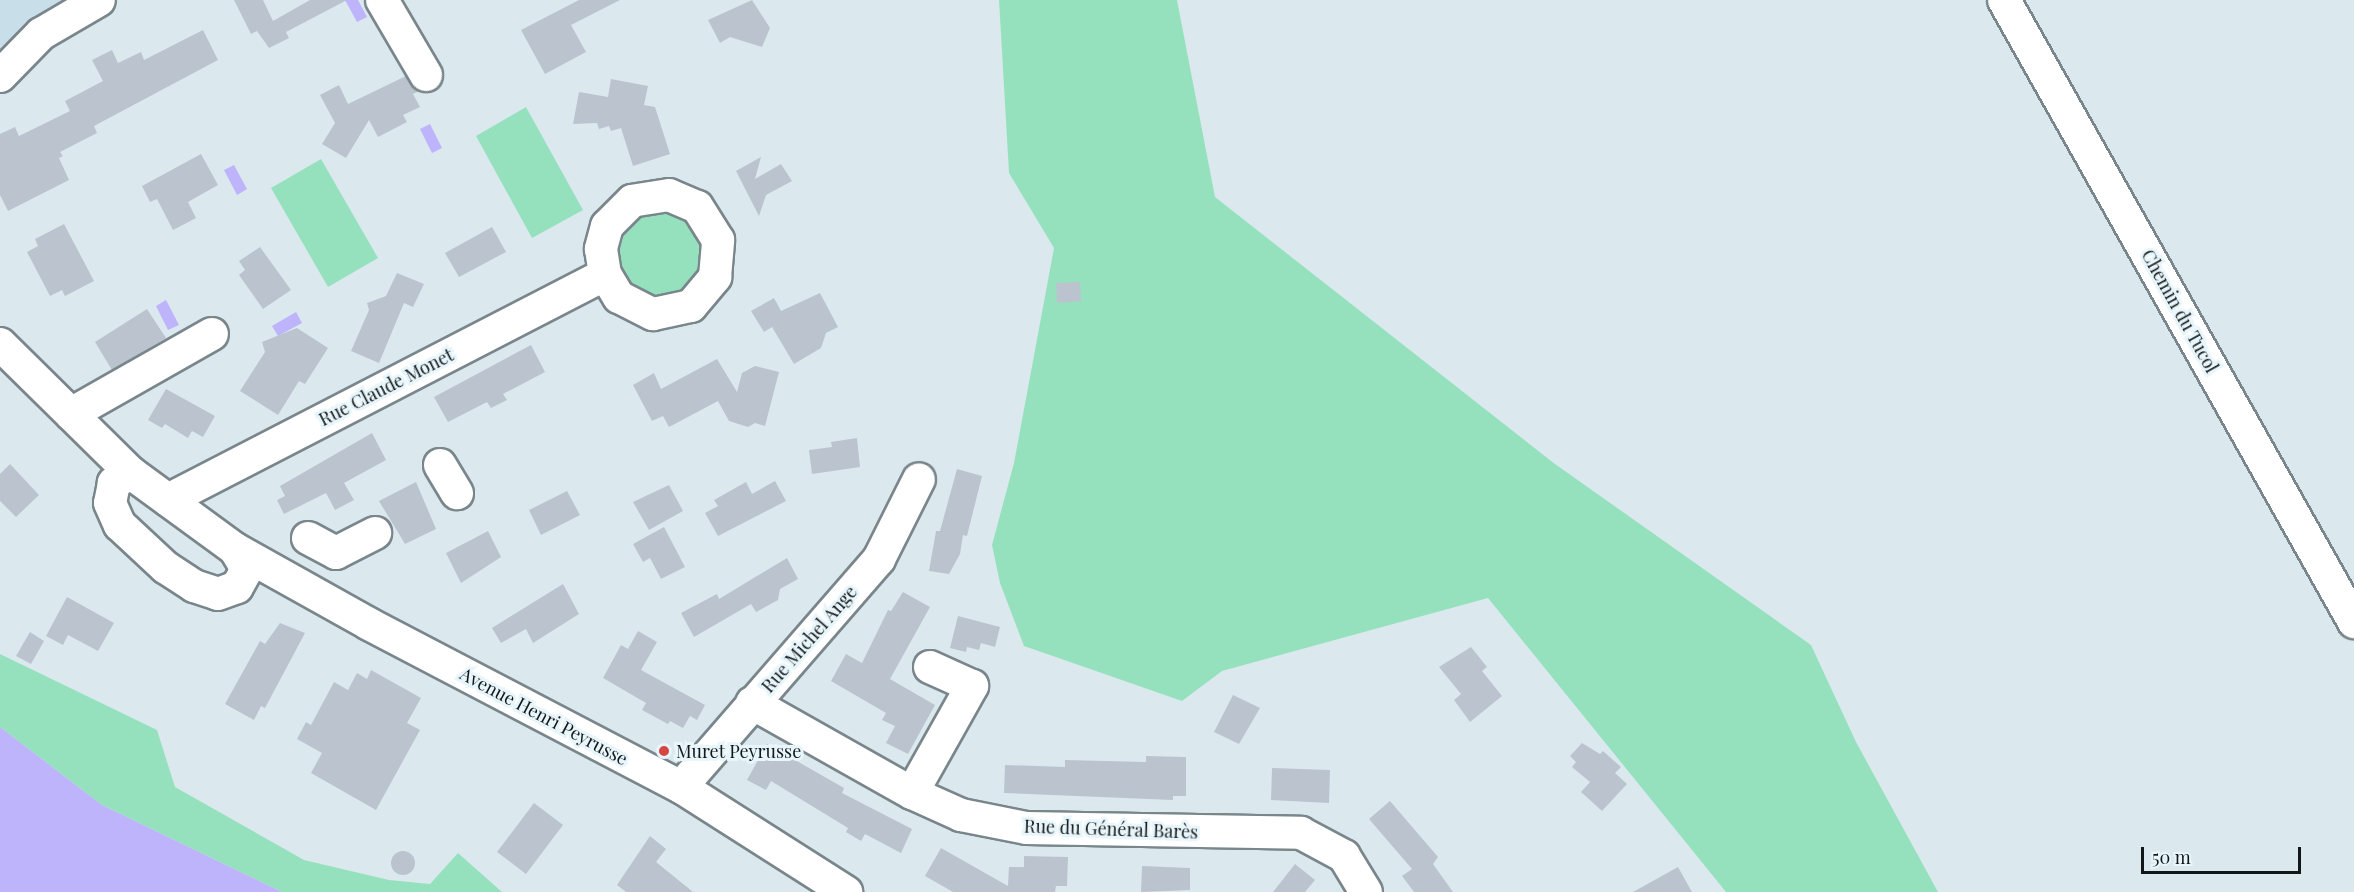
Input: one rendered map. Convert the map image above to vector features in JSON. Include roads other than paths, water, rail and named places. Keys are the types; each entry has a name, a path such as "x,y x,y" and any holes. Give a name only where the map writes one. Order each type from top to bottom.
{"street":[{"path":"0,76 41,34 99,0"},
{"path":"382,0 426,75"},
{"name":"Chemin du Tucol","path":"2004,0 2354,622"},
{"name":"Rue Claude Monet","path":"168,500 605,274"},
{"path":"71,414 212,334"},
{"name":"Avenue Henri Peyrusse","path":"0,344 131,473 236,549 681,788 846,892"},
{"path":"440,465 457,493"},
{"path":"131,473 114,483 110,503 120,525 165,567 194,586 219,594 237,587 247,569 236,549"},
{"name":"Rue Michel Ange","path":"681,788 752,703 879,559 919,478"},
{"path":"282,575 311,533 336,553 375,532"},
{"path":"912,793 972,686 930,667"},
{"name":"Rue du Général Barès","path":"752,703 912,793 961,815 1026,828 1301,833 1344,856 1366,892"}],"place":[{"name":"Muret Peyrusse","path":"664,751"}]}
